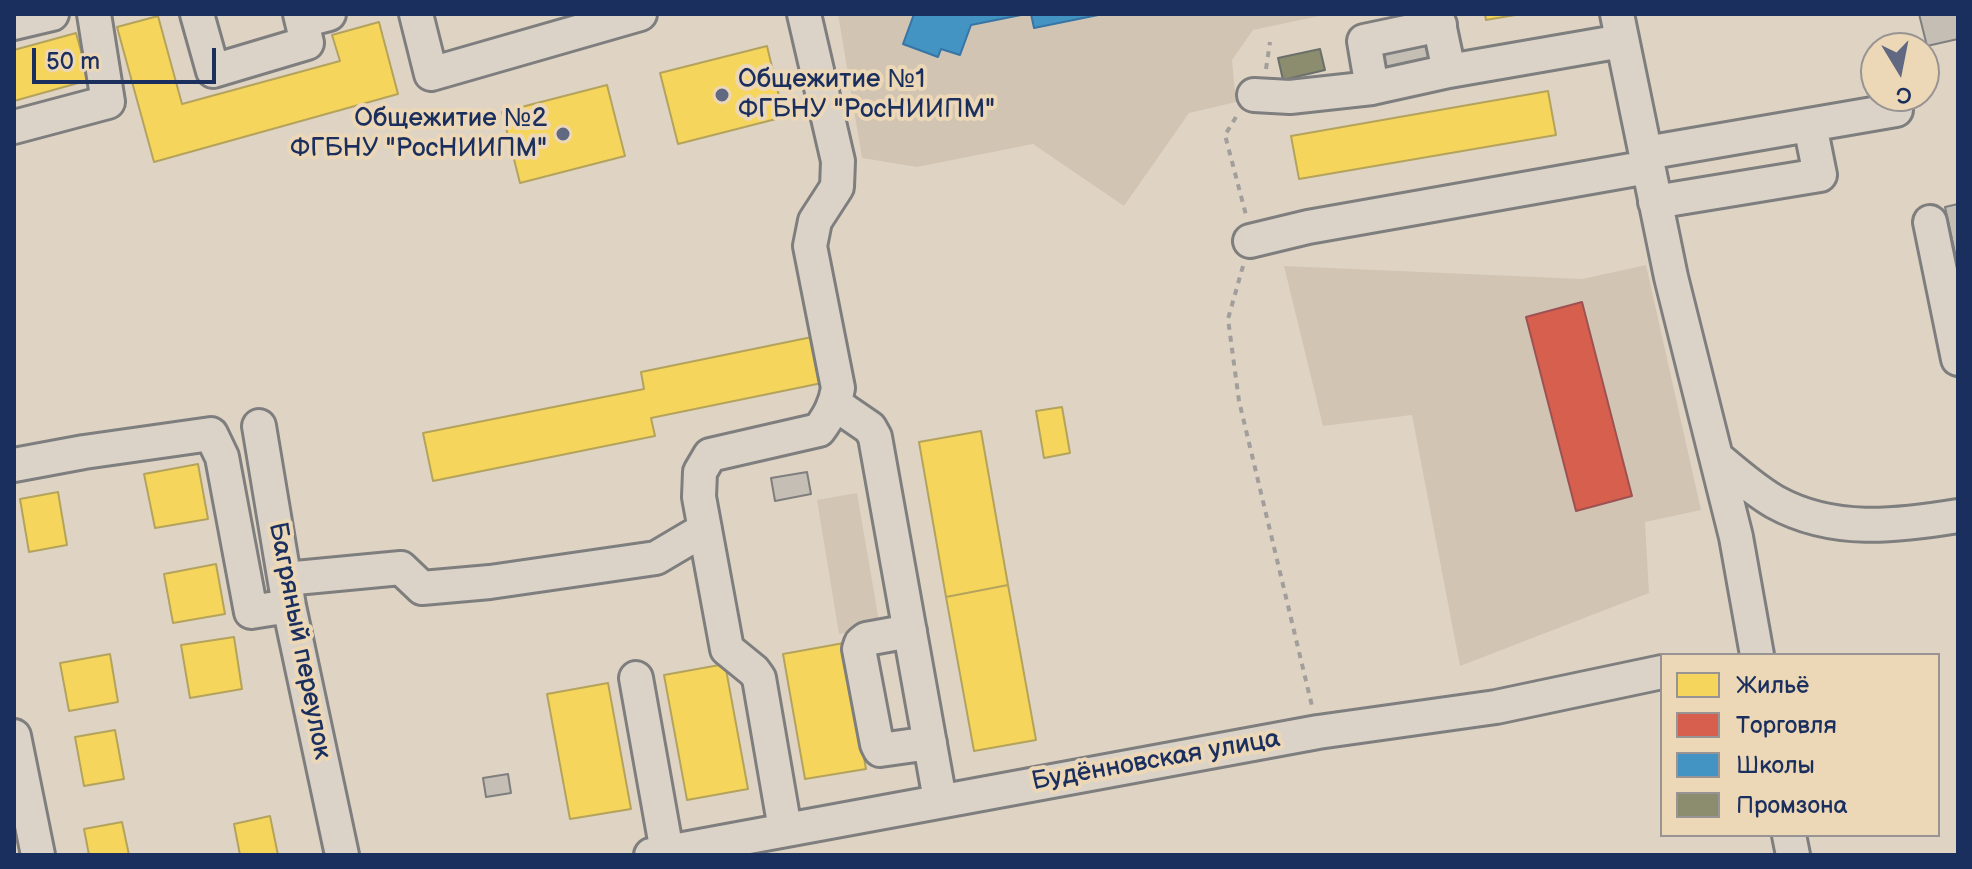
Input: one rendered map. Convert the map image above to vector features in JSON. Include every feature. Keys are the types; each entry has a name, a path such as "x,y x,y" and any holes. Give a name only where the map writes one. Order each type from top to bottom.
{"street":[{"path":"14,23 52,14"},
{"path":"14,127 108,102 94,14"},
{"path":"197,14 213,71 307,43 310,16"},
{"path":"416,14 431,74 640,14"},
{"path":"785,829 759,678 727,649 699,497 700,472 710,455 819,430 835,404 838,388 810,246 815,221 837,187 838,161 804,14"},
{"path":"1372,88 1364,41 1439,20 1449,71"},
{"path":"1254,95 1290,97 1372,88 1619,27 1655,202 1736,537 1751,653"},
{"path":"1250,241 1885,112"},
{"path":"1655,202 1820,175 1810,125"},
{"path":"1930,222 1958,359"},
{"path":"835,404 870,428 875,437 940,800"},
{"name":"Багряный переулок","path":"259,426 287,592 342,855"},
{"path":"14,465 211,434 222,457 251,612 287,592 401,568 422,588 490,582 656,558 705,529"},
{"path":"1716,457 1778,503 1809,515 1856,526 1902,525 1958,516"},
{"path":"910,631 866,639 859,649 880,750 930,743"},
{"name":"Будённовская улица","path":"659,853 1318,732 1496,707 1660,672"},
{"path":"636,678 659,853"},
{"path":"14,736 38,855"}],"path":[{"path":"1254,95 1225,135 1250,241 1228,319 1239,401 1318,732"}],"shaded area":[{"path":"838,14 1329,14 1253,30 1232,60 1236,102 1189,113 1124,206 1033,144 917,167 862,158"},
{"path":"1646,265 1701,510 1645,522 1649,593 1460,666 1412,415 1323,426 1284,266 1582,279"},
{"path":"857,493 880,627 839,634 817,500"}],"building: Жильё":[{"path":"1485,14 1521,14 1486,20"},
{"path":"158,16 182,104 340,61 332,35 379,22 398,94 154,162 117,27"},
{"path":"76,33 89,80 14,101 14,50"},
{"name":"Общежитие №1 ФГБНУ \"РосНИИПМ\"","path":"767,46 784,117 678,144 660,73"},
{"name":"Общежитие №2 ФГБНУ \"РосНИИПМ\"","path":"607,85 625,156 520,183 502,112"},
{"path":"1548,91 1556,135 1299,179 1291,136"},
{"path":"812,337 822,383 651,418 655,436 433,481 423,433 644,389 641,372"},
{"path":"1062,407 1070,453 1044,458 1036,411"},
{"path":"981,431 1008,585 946,597 919,442"},
{"path":"198,464 208,519 155,528 144,474"},
{"path":"58,492 67,545 29,552 20,499"},
{"path":"216,564 225,614 173,623 164,574"},
{"path":"1008,585 1036,740 974,751 946,597"},
{"path":"234,637 242,689 190,698 181,645"},
{"path":"844,643 866,769 805,779 783,654"},
{"path":"110,654 118,702 69,711 60,663"},
{"path":"725,664 748,789 687,800 664,675"},
{"path":"608,683 631,809 570,819 547,694"},
{"path":"115,730 124,779 84,786 75,737"},
{"path":"270,816 278,855 240,855 234,824"},
{"path":"122,822 129,855 89,855 84,829"}],"building: Торговля":[{"path":"1582,302 1632,496 1576,511 1526,317"}],"building: Школы":[{"path":"914,14 1026,14 971,25 960,55 941,49 938,57 903,44"},
{"path":"1031,14 1103,14 1034,28"}],"building: Промзона":[{"path":"1320,49 1325,70 1283,80 1278,58"}],"building: Прочее":[{"path":"1919,14 1958,14 1958,39 1940,43 1940,32 1924,32"},
{"path":"1427,36 1433,67 1381,78 1375,46"},
{"path":"1958,204 1958,267 1945,207"},
{"path":"807,472 811,494 775,501 771,478"},
{"path":"508,774 511,793 486,797 483,778"}],"place":[{"name":"Общежитие №1 ФГБНУ \"РосНИИПМ\"","path":"722,95"},
{"name":"Общежитие №2 ФГБНУ \"РосНИИПМ\"","path":"563,134"}]}
